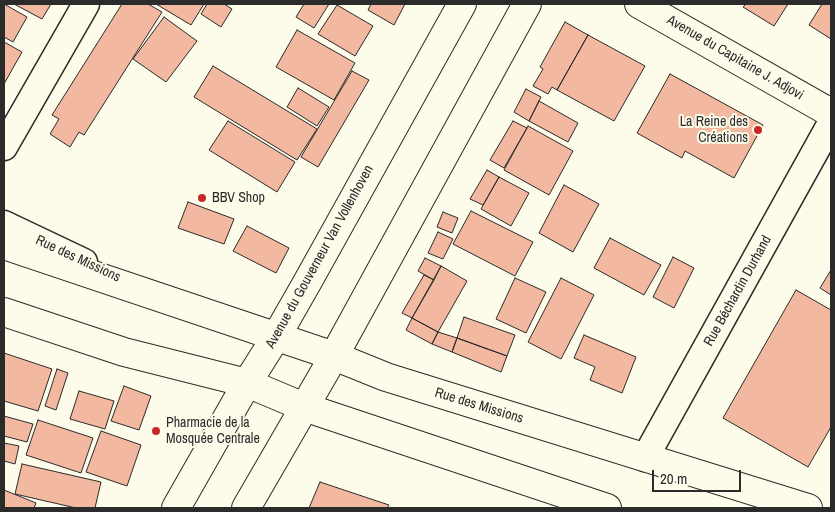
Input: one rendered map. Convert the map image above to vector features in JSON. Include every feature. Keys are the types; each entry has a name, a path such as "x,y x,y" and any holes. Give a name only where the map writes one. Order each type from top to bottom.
{"main road":[{"name":"Avenue du Gouverneur Van Vollenhoven","path":"176,508 247,383 276,337 462,4"},
{"path":"246,508 334,356 527,4"},
{"name":"Avenue du Capitaine J. Adjovi","path":"639,4 831,113"},
{"name":"Rue des Missions","path":"4,245 334,356 386,377 808,508"},
{"path":"4,312 124,352 247,383 304,407 607,508"}],"street":[{"path":"4,147 86,4"},
{"name":"Rue Béchardin Durhand","path":"645,458 831,123"},
{"name":"Rue des Missions","path":"4,224 153,294"},
{"path":"4,327 124,352"}],"building":[{"path":"4,4 27,17 13,42 4,37"},
{"path":"14,4 51,4 42,19"},
{"path":"122,4 148,4 162,12 84,135 79,132 70,147 50,134 59,119 52,115"},
{"path":"156,4 204,4 191,25"},
{"path":"207,4 224,4 232,9 221,27 201,14"},
{"path":"304,4 329,4 314,28 296,17"},
{"path":"371,4 405,4 394,25 368,10"},
{"path":"746,4 788,4 774,26 743,7"},
{"path":"822,4 831,4 831,39 809,25"},
{"path":"337,5 373,26 355,56 318,34"},
{"path":"164,17 197,41 166,82 133,59"},
{"path":"565,22 588,35 557,90 552,87 548,94 533,86 543,69 540,67"},
{"path":"297,30 355,63 334,100 276,67"},
{"path":"588,35 645,66 614,121 557,90"},
{"path":"4,42 22,52 4,84"},
{"path":"213,66 317,129 297,160 194,97"},
{"path":"352,71 369,80 318,167 301,157"},
{"path":"670,74 763,125 734,178 685,151 682,158 637,133"},
{"path":"298,88 329,107 317,126 287,107"},
{"path":"526,89 541,97 529,121 514,112"},
{"path":"539,101 578,123 568,142 529,121"},
{"path":"228,121 295,162 277,192 209,150"},
{"path":"513,121 527,128 504,168 490,160"},
{"path":"528,126 573,151 549,195 504,170"},
{"path":"487,170 499,177 483,205 470,199"},
{"path":"499,177 529,193 511,226 481,209"},
{"path":"564,185 599,204 573,252 539,233"},
{"path":"188,202 234,219 224,244 178,228"},
{"path":"471,211 533,242 515,276 453,244"},
{"path":"443,212 458,218 452,233 437,227"},
{"path":"247,226 289,248 276,273 233,251"},
{"path":"438,232 453,239 443,259 428,253"},
{"path":"610,238 661,265 644,295 594,268"},
{"path":"673,257 694,268 674,308 653,297"},
{"path":"425,258 441,266 434,280 418,271"},
{"path":"441,266 467,281 438,332 412,318"},
{"path":"831,270 831,295 820,288"},
{"path":"424,275 434,280 412,318 402,313"},
{"path":"515,278 546,292 526,333 496,319"},
{"path":"561,278 594,295 561,359 528,342"},
{"path":"796,290 831,310 831,427 808,467 723,418"},
{"path":"464,317 515,335 507,356 457,338"},
{"path":"412,318 438,332 432,344 406,330"},
{"path":"438,332 457,338 452,352 432,344"},
{"path":"584,335 636,357 622,393 590,380 595,367 574,358"},
{"path":"457,338 507,356 501,372 452,352"},
{"path":"4,353 52,369 38,411 4,401"},
{"path":"57,369 68,373 56,410 45,406"},
{"path":"124,386 151,396 139,430 111,421"},
{"path":"79,391 114,401 105,429 70,419"},
{"path":"4,416 33,424 27,442 4,436"},
{"path":"38,420 93,438 81,473 26,455"},
{"path":"101,431 141,445 127,486 86,472"},
{"path":"4,443 19,446 15,464 4,461"},
{"path":"22,464 101,482 95,508 76,508 15,494"},
{"path":"320,482 389,505 387,508 309,508"},
{"path":"4,490 36,503 34,508 4,508"}],"place":[{"name":"La Reine des Créations","path":"758,130"},
{"name":"BBV Shop","path":"202,198"},
{"name":"Pharmacie de la Mosquée Centrale","path":"156,431"}]}
